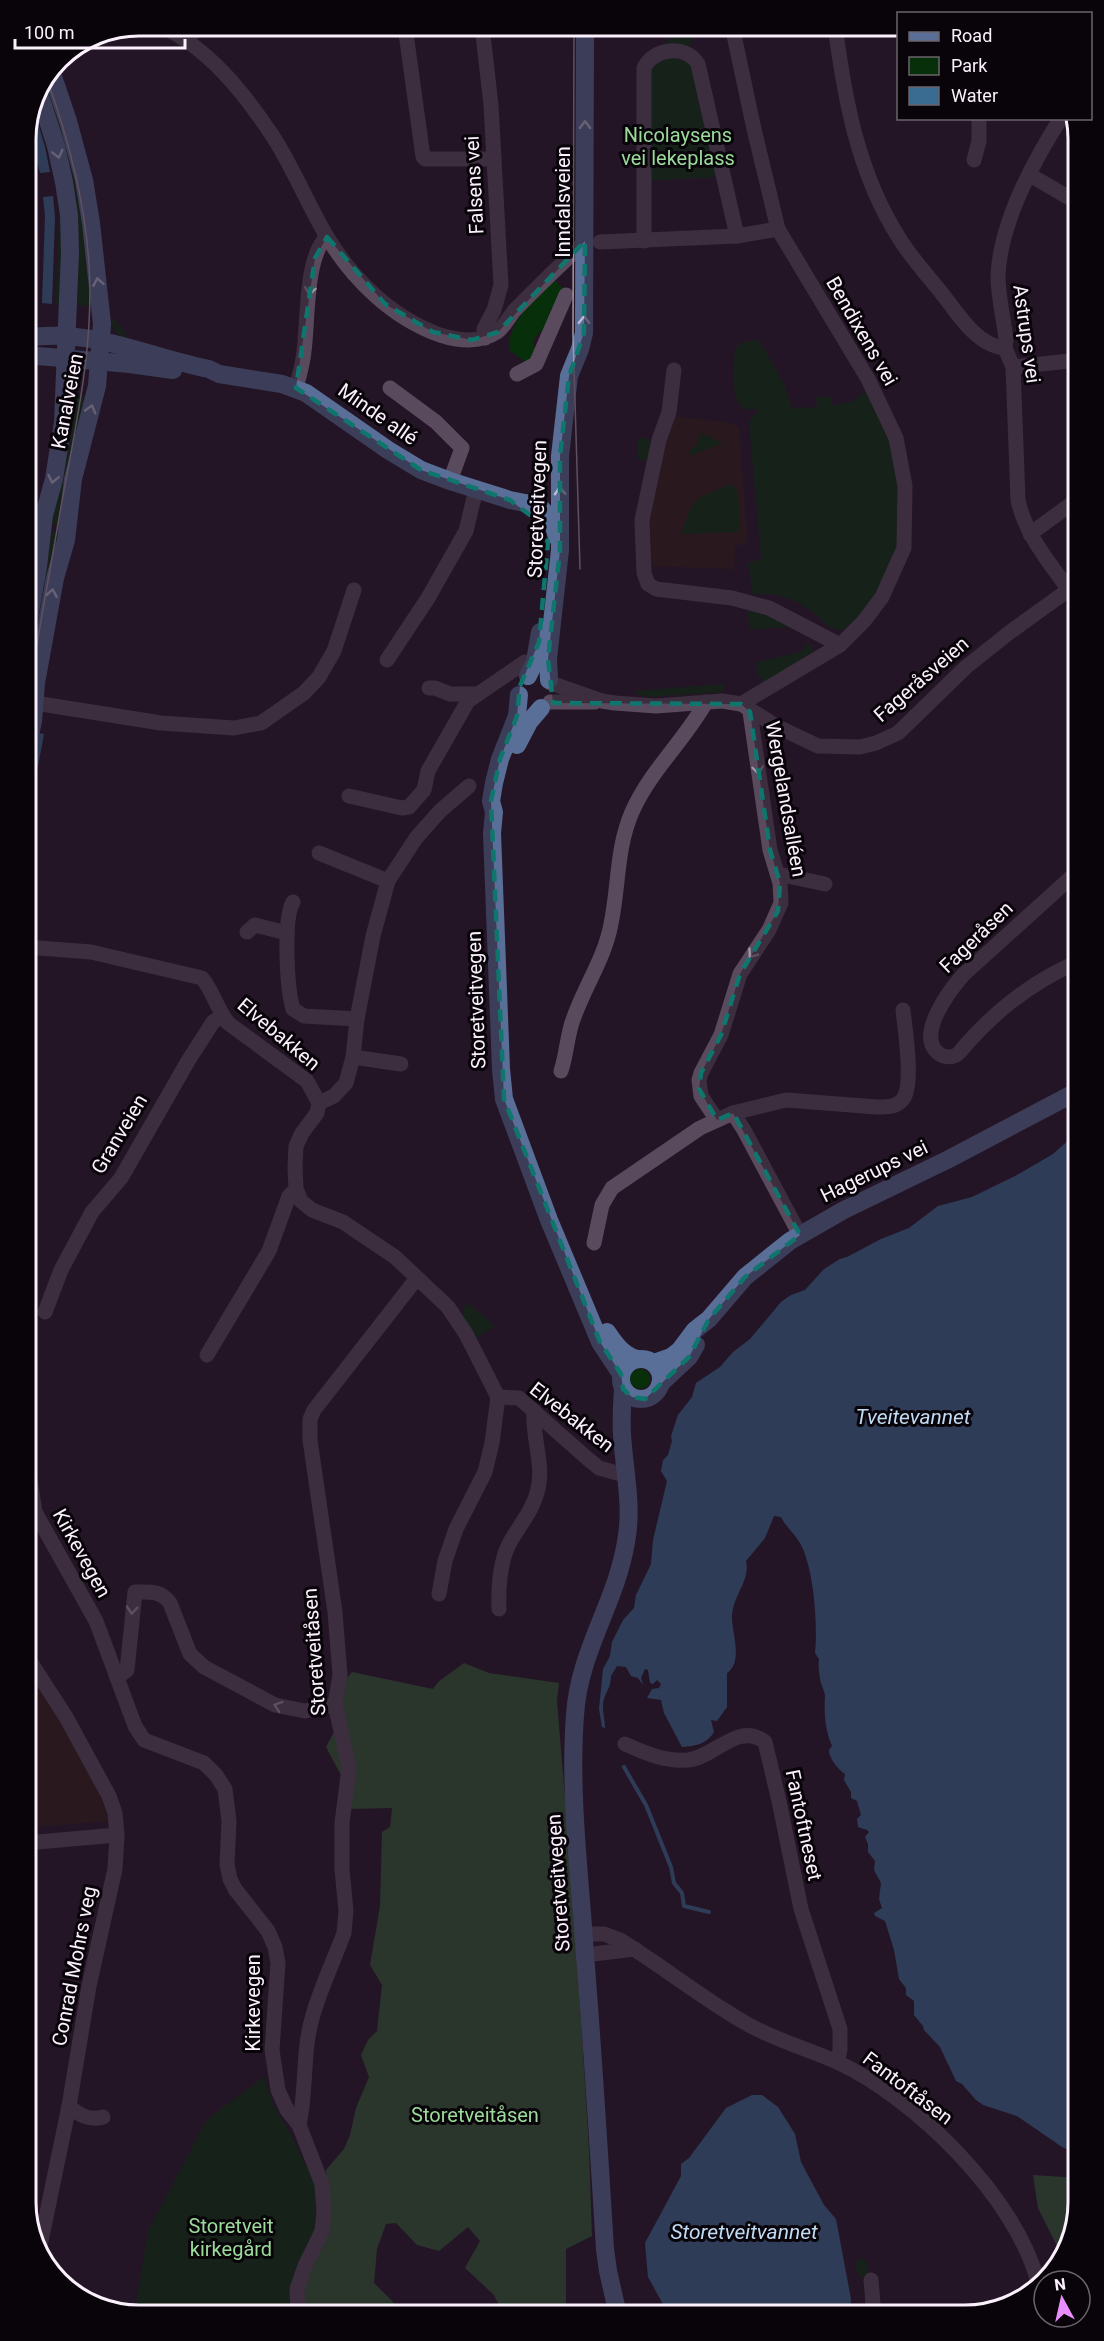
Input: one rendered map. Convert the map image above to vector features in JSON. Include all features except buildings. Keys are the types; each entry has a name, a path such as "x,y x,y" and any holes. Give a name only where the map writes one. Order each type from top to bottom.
{"main road":[{"name":"Inndalsveien","path":"569,376 584,333 593,241 585,36"},
{"name":"Kanalveien","path":"36,683 55,578 66,540 73,480 93,402 101,340 101,304 88,199 74,141 54,81"},
{"name":"Kanalveien","path":"36,578 45,509 54,479 61,440 70,252 68,209 60,162 43,105"},
{"name":"Minde allé","path":"36,338 66,336 101,340 209,369 219,374 296,388 322,402 397,456 421,470 510,500 535,505 546,512 555,528 560,550"},
{"name":"Minde allé","path":"36,356 130,364 208,376 219,374"},
{"name":"Storetveitvegen","path":"550,681 548,659 560,550 559,471 569,376"},
{"name":"Minde allé","path":"510,500 535,519 546,535 549,549 545,589"},
{"name":"Storetveitvegen","path":"527,669 539,642 545,589"},
{"path":"527,669 550,681 554,695 545,705 527,706 519,695 527,669"},
{"name":"Storetveitvegen","path":"519,695 517,716 500,759 491,801 494,812 495,925 504,1099 591,1324 622,1381 622,1434 629,1518 620,1569 587,1652 579,1681 575,1713 574,1794 605,2249 616,2305"},
{"name":"Storetveitvegen","path":"494,812 510,761 521,736 529,722 545,705"},
{"name":"Hagerups vei","path":"646,1361 671,1357 680,1350 695,1330 709,1319 745,1277 800,1235 1068,1096"},
{"name":"Storetveitvegen","path":"536,1181 553,1212 607,1333 618,1348 629,1357 646,1361"},
{"name":"Hagerups vei","path":"655,1390 689,1357 709,1319"},
{"path":"646,1361 660,1373 655,1390 638,1399 627,1394 622,1381 627,1364 646,1361"},
{"name":"Storetveitvegen","path":"625,1453 635,1414 655,1390"}],"street":[{"path":"201,36 223,72 273,137 327,237 366,288 405,318 433,332 472,340 485,338 498,332 507,320 593,241 737,236 778,229"},
{"path":"406,36 423,158 493,159"},
{"name":"Falsens vei","path":"484,36 501,285 494,310 484,329 485,338"},
{"name":"Bendixens vei","path":"734,36 753,129 778,229 868,379 896,438 905,486 904,548 882,597 864,621 840,645 746,708"},
{"path":"837,36 852,127 865,168 882,208 909,254 975,333 995,347 1005,348"},
{"path":"644,241 644,68 647,61 657,53 668,51 688,55 698,64 737,236"},
{"path":"974,159 979,141 979,120"},
{"name":"Astrups vei","path":"1060,120 1030,175 1005,229 999,261 999,298 1005,330 1005,348 1013,368 1018,500 1021,516 1030,534 1068,581"},
{"path":"1030,175 1068,197"},
{"path":"296,388 305,350 306,321 315,258 318,248 327,237"},
{"path":"517,374 536,364 566,295"},
{"path":"1013,368 1068,361"},
{"path":"674,370 669,412 659,440 642,520 644,573 648,584 656,589 732,598 769,608 840,645"},
{"path":"390,388 436,422 462,448 450,481"},
{"path":"387,660 428,598 466,531 476,489"},
{"path":"1030,534 1068,506"},
{"path":"36,703 161,723 234,728 261,723 304,693 319,677 334,651 354,590"},
{"name":"Fageråsveien","path":"545,705 602,701 656,706 722,701 746,708 818,747 860,747 898,733 966,667 1068,591"},
{"path":"349,796 402,808 409,807 424,790 428,771 468,701 527,669"},
{"name":"Fageråsveien","path":"550,681 602,701"},
{"path":"429,688 450,694 478,694"},
{"path":"561,1071 567,1055 572,1020 602,954 611,926 617,864 624,832 652,775 677,746 706,702"},
{"name":"Wergelandsalléen","path":"717,1119 701,1096 699,1080 701,1072 722,1035 740,974 769,930 778,911 781,893 778,874 770,850 746,708"},
{"path":"320,1103 334,1096 346,1083 353,1057 357,1019 373,936 388,880 416,838 440,811 469,786"},
{"path":"424,790 440,811"},
{"path":"319,853 388,880"},
{"path":"778,874 825,884"},
{"name":"Fageråsen","path":"1068,880 953,986 932,1026 930,1038 932,1046 941,1055 958,1054 980,1028 1009,1003 1068,967"},
{"path":"292,902 287,933 291,1002 295,1012 304,1016 357,1019"},
{"path":"247,932 255,925 287,933"},
{"name":"Elvebakken","path":"36,949 92,952 202,978 228,1023 307,1080 320,1103 317,1113 302,1133 296,1146 295,1167 299,1195 312,1209 343,1222 395,1257 448,1306 466,1334 498,1397 519,1398 599,1468 609,1473 617,1473"},
{"path":"594,1243 602,1205 612,1188 717,1119 786,1100 877,1107 892,1107 901,1101 907,1089 908,1080 903,1010"},
{"name":"Granveien","path":"45,1312 61,1270 92,1212 121,1179 183,1069 213,1022 222,1016"},
{"path":"353,1057 400,1064"},
{"path":"733,1113 800,1235"},
{"name":"Elvebakken","path":"207,1355 269,1251 282,1223 289,1196 299,1195"},
{"name":"Storetveitåsen","path":"299,2125 304,2101 306,2059 313,2015 346,1922 342,1869 342,1823 349,1768 335,1704 340,1687 340,1675 334,1612 309,1440 310,1419 314,1410 417,1278"},
{"path":"439,1594 445,1561 456,1529 484,1472 492,1443 498,1397"},
{"path":"499,1609 503,1564 507,1548 526,1519 538,1489 540,1474 535,1442 534,1412"},
{"name":"Kirkevegen","path":"36,1521 96,1620 128,1710 144,1740 204,1763 225,1789 229,1821 227,1864 230,1880 268,1931 275,1947 278,1963 272,2050 278,2090 287,2110 299,2125 322,2184 324,2212 322,2231 297,2289 298,2305"},
{"path":"117,1677 127,1670 135,1592 154,1592 170,1602 190,1654 204,1667 275,1706 305,1711 335,1704"},
{"name":"Conrad Mohrs veg","path":"36,1670 66,1717 109,1796 115,1813 117,1835 115,1869 89,1986 69,2106 42,2235"},
{"name":"Fantoftneset","path":"625,1743 658,1758 681,1761 706,1755 730,1739 738,1737 756,1736 765,1742 801,1909 840,2029 840,2050 837,2062"},
{"path":"36,1842 117,1835"},
{"name":"Fantoftåsen","path":"584,1934 604,1934 635,1949 717,2008 784,2043 837,2062 863,2076 910,2111 937,2134 992,2191 1018,2232 1033,2269"},
{"path":"585,1955 635,1949"},
{"path":"69,2106 78,2114 86,2117 103,2117"},
{"path":"871,2280 873,2305"}],"highlighted area":[{"path":"327,237 385,304 433,332 472,340 498,332 585,241 584,333 569,376 560,456 560,550 548,659 553,703 741,704 750,712 770,850 780,883 778,911 740,974 721,1035 701,1073 699,1089 717,1120 733,1113 800,1235 745,1277 709,1319 689,1357 645,1399 632,1397 623,1389 621,1374 600,1342 504,1099 491,801 500,759 517,716 520,686 539,642 548,542 535,519 510,500 421,470 296,388 315,258"}],"shaded area":[{"path":"671,416 731,423 739,429 748,543 735,546 734,569 649,566 645,531"},
{"path":"36,1681 86,1765 105,1807 107,1821 36,1827"}],"green space":[{"path":"672,36 694,36 691,41 691,51 659,48"},
{"name":"Nicolaysens vei lekeplass","path":"668,58 680,58 693,64 718,177 647,181 647,81 654,63"},
{"path":"52,85 71,142 98,306 76,305 44,102"},
{"path":"58,197 63,217 59,304 55,304 59,221"},
{"path":"553,279 564,289 556,305 549,312 548,322 533,341 536,352 527,363 509,350 513,329 524,311"},
{"path":"109,319 115,320 124,331 128,341 116,332"},
{"path":"759,340 785,386 792,408 785,409 817,407 816,398 830,396 832,405 851,402 866,391 889,441 898,481 900,503 897,546 883,586 859,619 846,629 838,630 830,627 813,612 792,600 769,594 753,595 748,563 761,559 749,422 760,409 743,409 734,388 733,372 735,348 743,342"},
{"path":"68,393 89,396 65,527 45,523"},
{"path":"700,433 723,443 689,456 692,447 696,448"},
{"path":"637,439 652,440 650,461 638,459"},
{"path":"731,484 738,491 740,532 682,534 692,506 697,500"},
{"path":"44,530 64,534 36,674 36,597 41,571"},
{"path":"747,610 765,613 789,627 750,630"},
{"path":"806,644 811,645 813,652 764,684 757,674 756,662 801,652"},
{"path":"725,684 721,692 649,697 637,695 635,691"},
{"path":"467,1302 495,1326 474,1340 461,1316"},
{"path":"640,1369 647,1372 650,1379 647,1386 640,1389 633,1386 630,1379 633,1372"},
{"name":"Storetveitåsen","path":"464,1663 489,1673 559,1683 557,1701 574,1909 592,2236 566,2249 566,2305 499,2305 494,2295 465,2268 480,2241 468,2227 439,2251 417,2245 396,2223 386,2224 377,2249 374,2283 393,2305 303,2305 300,2286 331,2217 326,2170 344,2149 350,2135 356,2108 369,2077 361,2055 368,2040 377,2031 382,1985 370,1965 380,1906 382,1832 390,1827 392,1808 350,1809 343,1779 326,1747 335,1730 342,1684 352,1672 433,1689 438,1682"},
{"name":"Storetveit kirkegård","path":"264,2077 275,2108 292,2136 316,2187 317,2232 289,2305 140,2305 136,2303 148,2231 207,2119"},
{"path":"1033,2175 1068,2177 1067,2215 1063,2235 1057,2246 1038,2208"},
{"path":"863,2258 867,2263 868,2277 860,2277 855,2268 855,2262"}],"water":[{"path":"38,123 50,172 40,173 36,158"},
{"path":"53,196 55,217 52,304 42,303 45,216 43,197"},
{"path":"38,733 44,734 36,777"},
{"name":"Tveitevannet","path":"1068,1141 1068,2150 1017,2116 983,2105 976,2100 962,2084 956,2081 940,2047 914,2015 914,2001 906,1995 906,1988 899,1979 894,1950 885,1921 875,1916 874,1913 882,1908 879,1899 881,1883 874,1870 875,1861 868,1852 865,1837 869,1832 858,1827 857,1819 861,1815 857,1801 851,1798 851,1792 844,1780 845,1774 834,1764 829,1753 832,1746 825,1722 825,1694 821,1683 819,1659 815,1653 816,1628 812,1581 800,1543 781,1517 774,1516 765,1538 746,1561 746,1574 732,1615 736,1654 732,1668 727,1673 727,1707 717,1721 711,1720 714,1732 711,1736 700,1744 682,1747 664,1713 661,1700 647,1698 652,1689 659,1688 661,1684 657,1680 653,1684 650,1683 648,1670 645,1669 641,1678 643,1685 638,1678 631,1676 626,1667 617,1666 611,1676 603,1702 605,1728 602,1727 599,1709 603,1669 610,1656 612,1642 623,1620 634,1608 636,1595 651,1564 653,1540 667,1481 661,1471 663,1460 668,1455 678,1415 692,1397 696,1383 720,1367 733,1352 750,1339 781,1302 805,1290 824,1269 881,1239 909,1228 938,1206 972,1197 1053,1154"},
{"name":"Storetveitvannet","path":"752,2095 762,2095 778,2107 795,2134 801,2162 824,2205 836,2219 851,2305 663,2305 648,2277 645,2243 681,2176 681,2164 689,2158 726,2108"}],"waterway":[{"path":"624,1767 646,1805 671,1867 674,1883 682,1893 684,1906 709,1912"}],"tram line":[{"path":"574,36 573,334 580,569"},
{"path":"36,649 79,406 87,350 90,293 87,241 80,194 63,126 50,88"}]}
